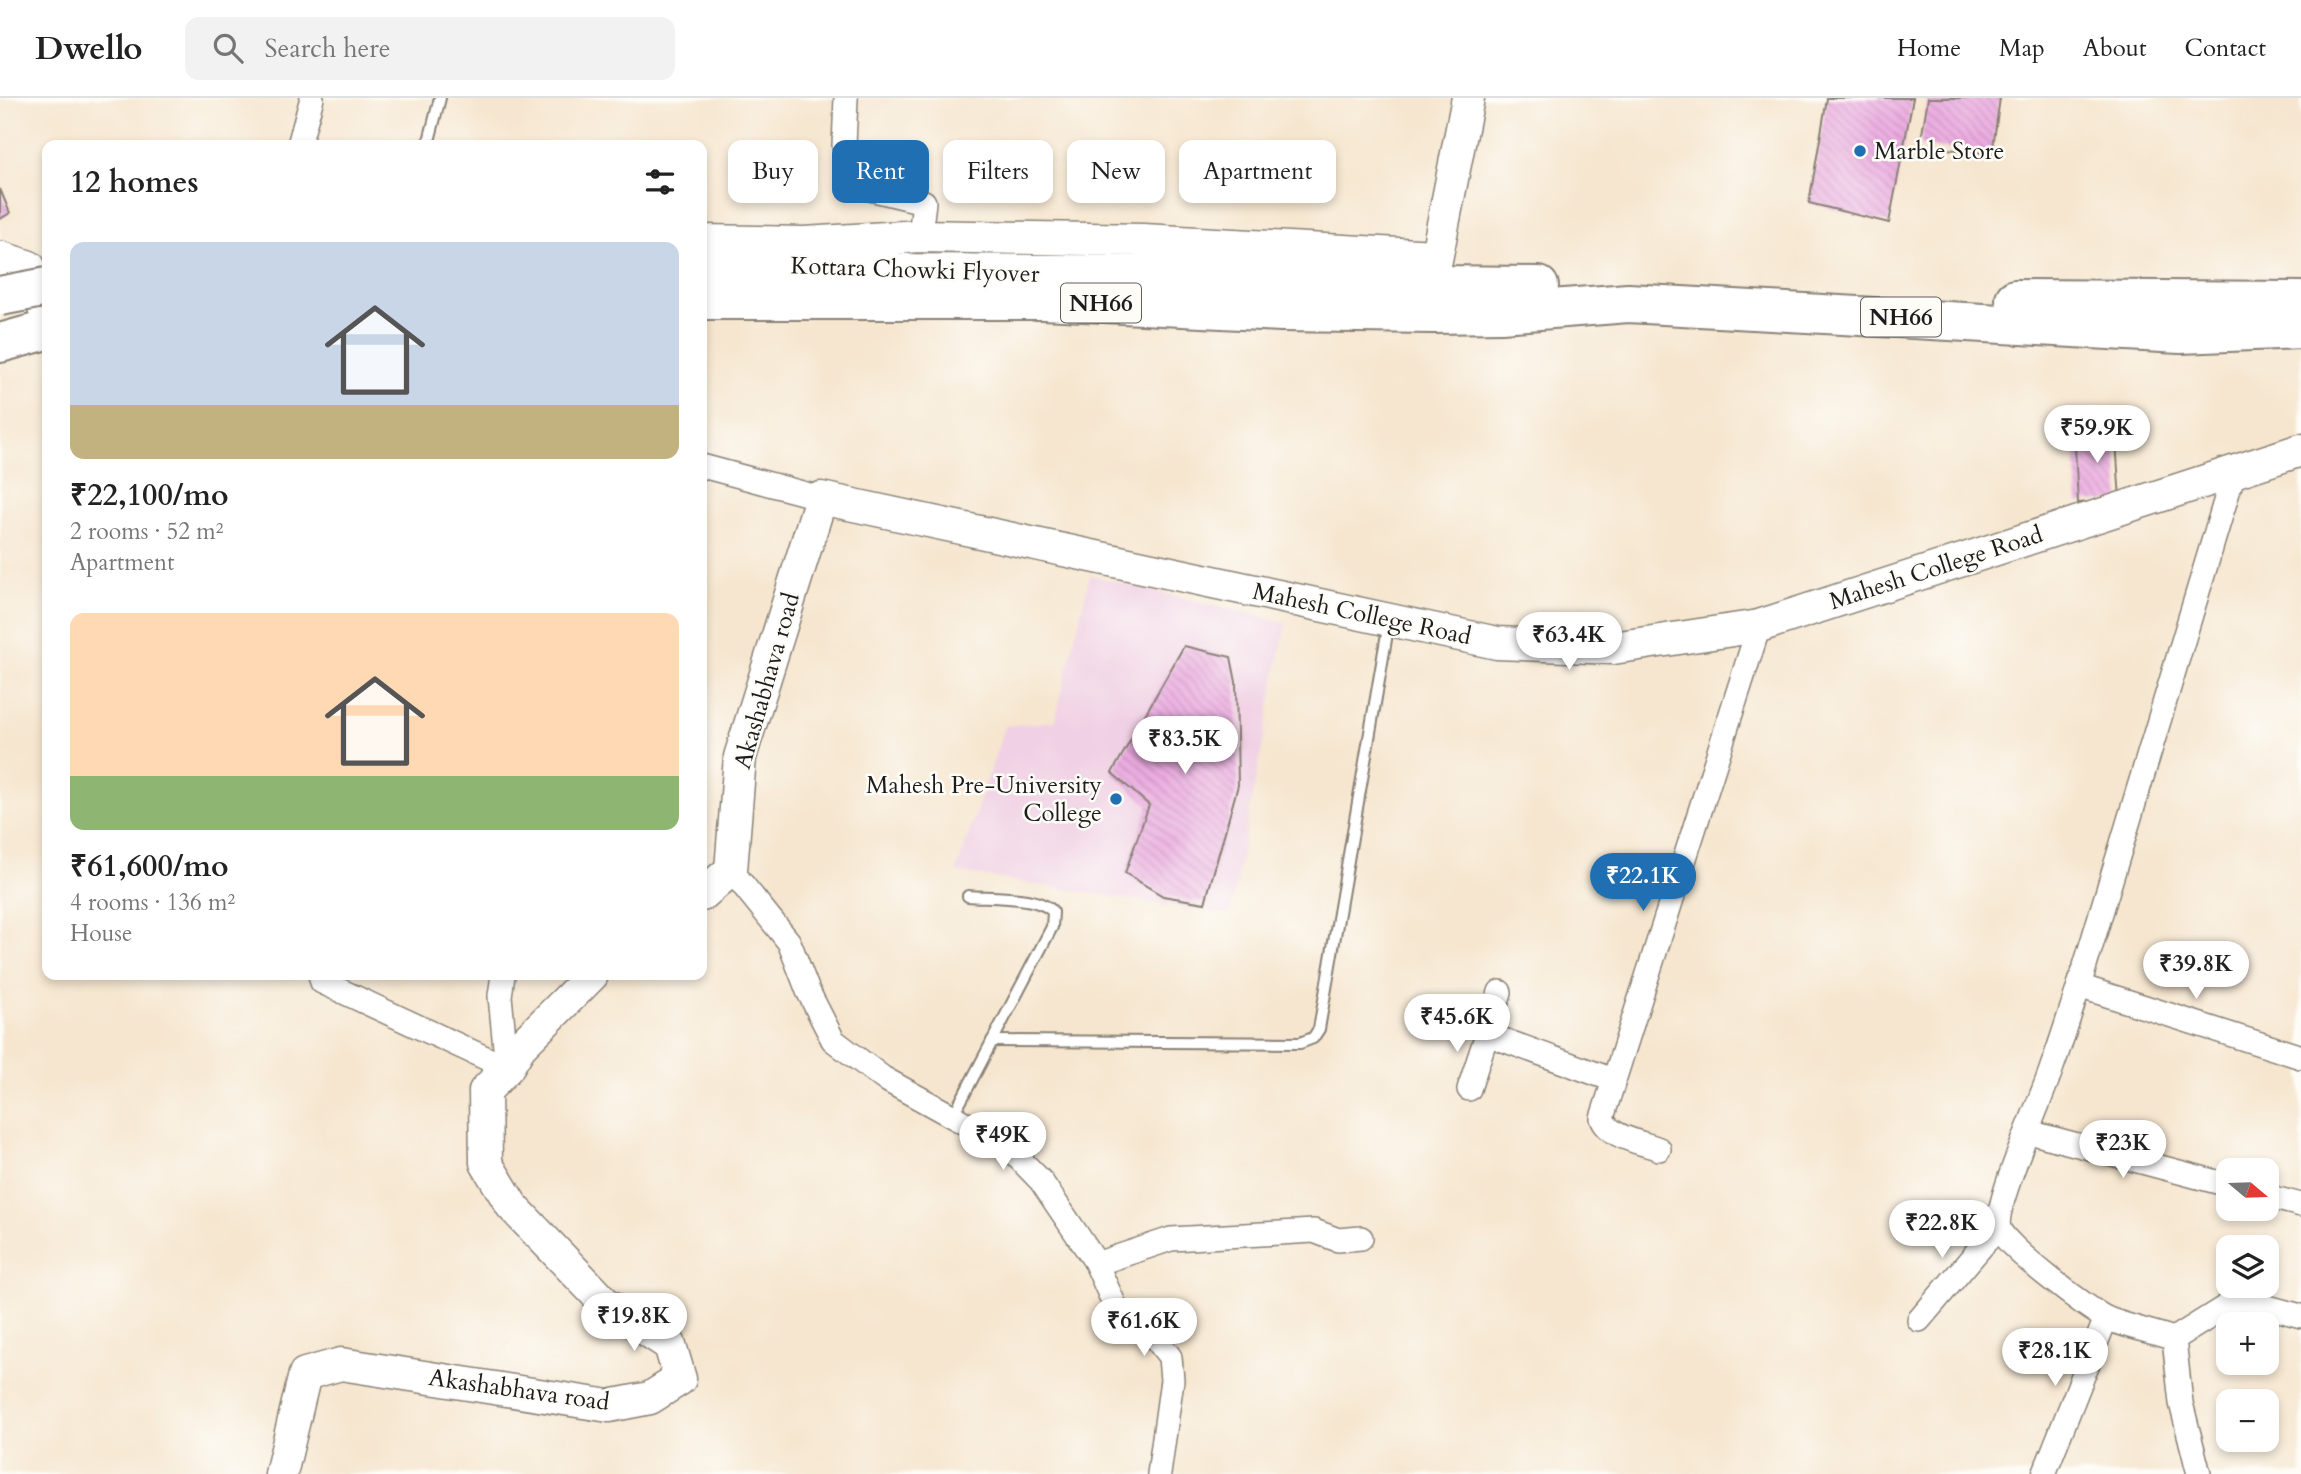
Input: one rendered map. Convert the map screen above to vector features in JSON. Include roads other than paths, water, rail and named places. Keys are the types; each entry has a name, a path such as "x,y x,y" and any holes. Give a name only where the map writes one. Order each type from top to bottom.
{"highway":[{"name":"Kottara Chowki Flyover","path":"707,264 908,272 1219,275 1338,284 1433,285"},
{"path":"0,296 24,271"},
{"name":"NH66","path":"1433,285 1628,303 2180,334 2301,329"},
{"name":"NH66","path":"707,300 1044,300 1281,312 1433,285 1649,285 2051,300 2301,301"}],"main road":[{"path":"24,271 42,302"}],"street":[{"path":"300,140 312,98"},
{"path":"846,98 844,146 866,188 925,202 920,236"},
{"path":"707,241 804,243 920,236 1143,240 1433,285 1468,98"},
{"name":"Mahesh College Road","path":"707,467 821,498 1497,643 1614,648 1759,626 2301,450"},
{"path":"2234,472 2078,986 2029,1132 2007,1186 1999,1212 1998,1227 2005,1240 2034,1266 2106,1318 2174,1339 2238,1299 2301,1316"},
{"name":"Akashabhava road","path":"731,870 740,757 821,498"},
{"path":"1659,1149 1604,1125 1602,1118 1759,626"},
{"path":"707,891 731,870 789,942 808,990 834,1040 883,1079 1009,1147 1041,1181 1095,1261 1116,1308 1156,1339 1170,1357 1172,1380 1158,1474"},
{"path":"322,980 506,1068 500,996 502,980"},
{"name":"Akashabhava road","path":"281,1474 305,1374 341,1364 609,1406 650,1398 680,1379 670,1345 605,1303 512,1206 486,1163 485,1091 506,1068 520,1047 587,980"},
{"path":"2078,986 2301,1057"},
{"path":"1469,1089 1500,992"},
{"path":"1487,1034 1613,1080"},
{"path":"2029,1132 2216,1182"},
{"path":"2279,1199 2301,1205"},
{"path":"1919,1320 1998,1227"},
{"path":"1095,1261 1102,1262 1171,1239 1314,1231 1338,1240 1362,1238"},
{"path":"2044,1474 2106,1318"},
{"path":"2174,1339 2180,1403 2199,1474"}],"lane":[{"path":"429,140 440,98"},
{"path":"992,1041 1300,1043 1313,1038 1319,1029 1390,620"},
{"path":"953,1116 1052,927 1053,912 1048,905 968,896"}],"place":[{"name":"Marble Store","path":"1860,151"},
{"name":"Mahesh Pre-University College","path":"1116,799"}]}
